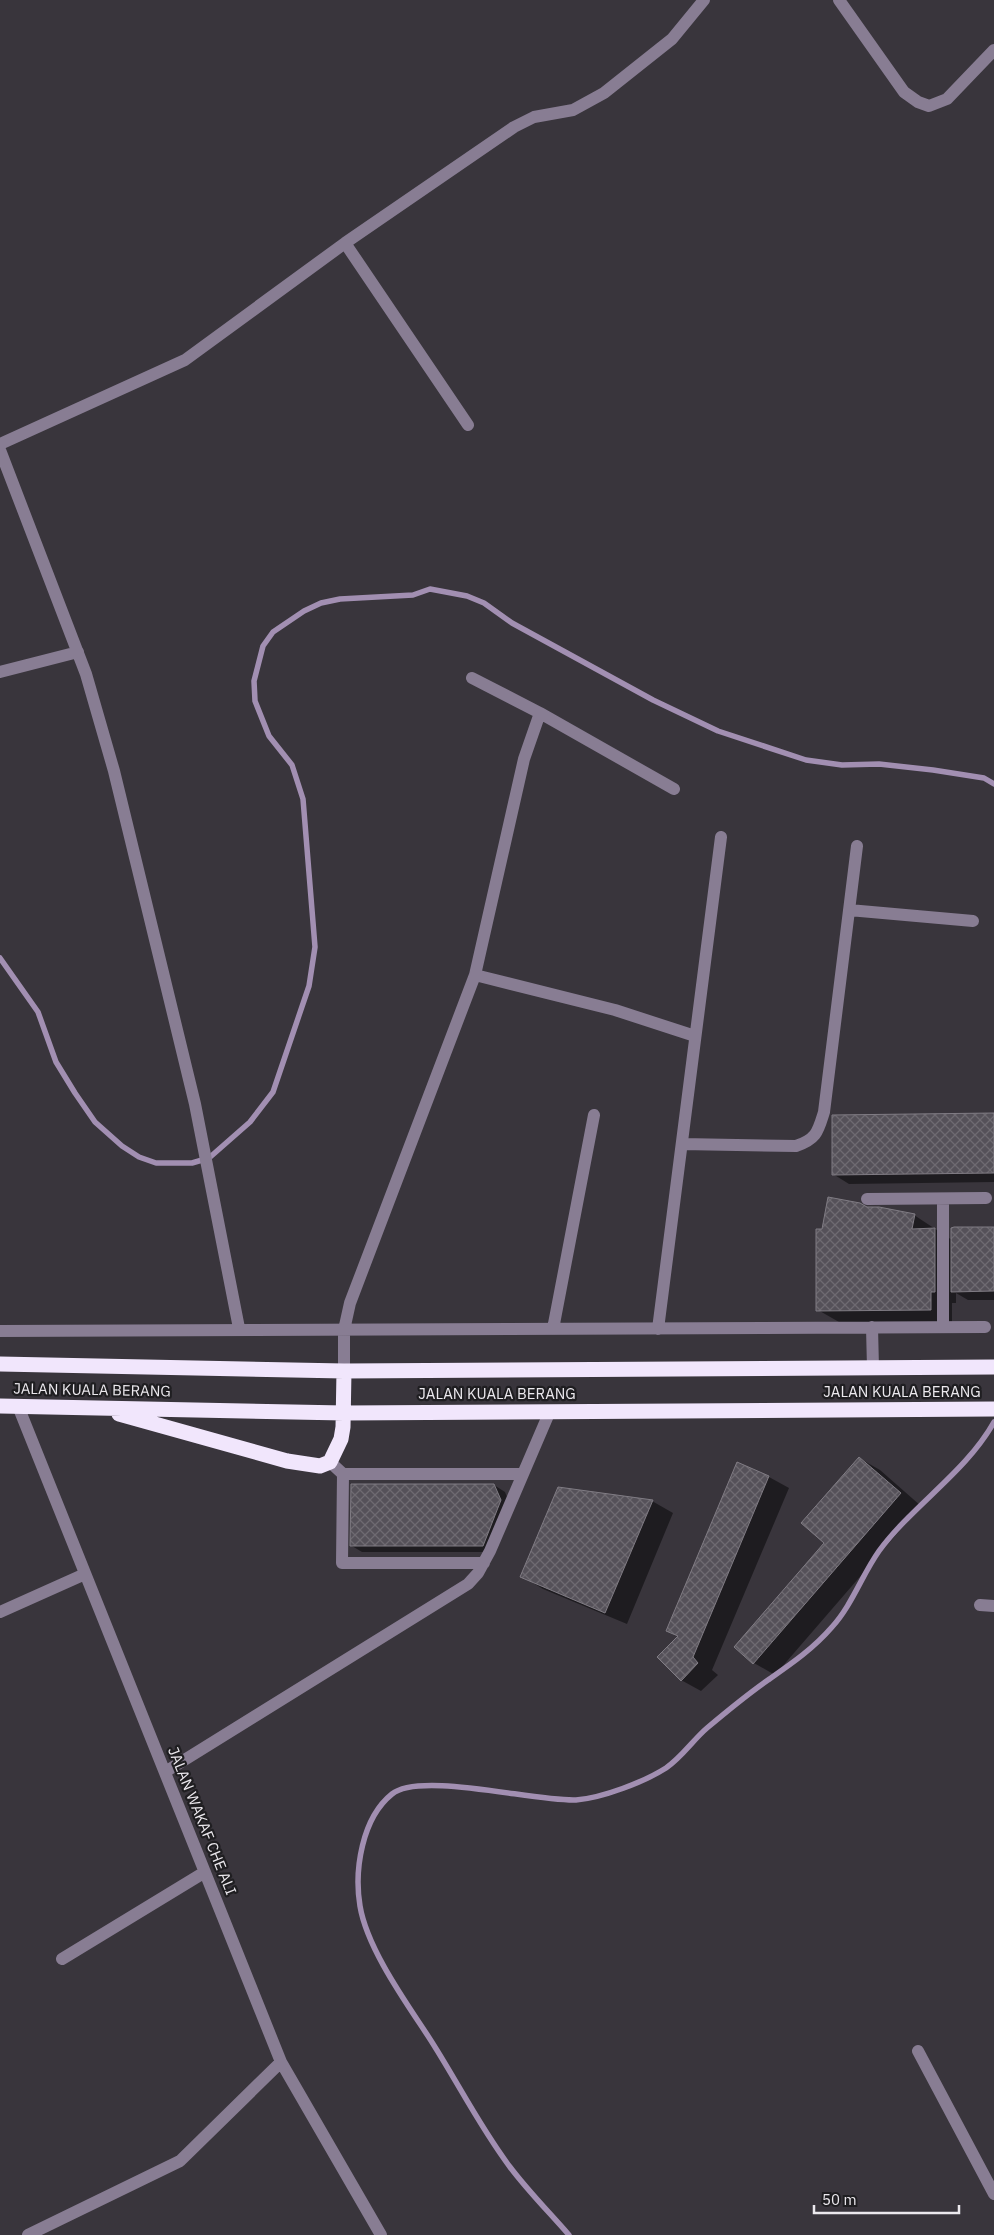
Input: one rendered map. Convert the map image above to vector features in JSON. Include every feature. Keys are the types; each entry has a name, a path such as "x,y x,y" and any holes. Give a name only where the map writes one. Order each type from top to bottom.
{"highway":[{"name":"JALAN KUALA BERANG","path":"0,1364 344,1370 994,1367"},
{"path":"97,1408 304,1465 320,1466 330,1462 341,1440 344,1412 344,1370"},
{"name":"JALAN KUALA BERANG","path":"0,1406 344,1412 994,1409"}],"street":[{"path":"0,444 185,360 345,243 514,127 534,116 573,110 604,93 672,40 704,0"},
{"path":"839,0 904,92 918,102 929,106 947,98 994,50"},
{"path":"345,243 468,425"},
{"path":"0,450 86,674 114,771 195,1104 239,1328"},
{"path":"0,672 78,652"},
{"path":"472,678 540,712 674,789"},
{"path":"344,1370 344,1330 350,1303 474,975 524,759 540,712"},
{"path":"658,1328 721,836"},
{"path":"682,1144 796,1146 811,1141 818,1130 824,1112 857,846"},
{"path":"849,910 973,921"},
{"path":"474,975 614,1010 696,1036"},
{"path":"554,1329 594,1114"},
{"path":"867,1199 986,1198"},
{"path":"943,1199 943,1327"},
{"path":"872,1327 873,1368"},
{"path":"0,1331 239,1328 344,1330 985,1327"},
{"name":"JALAN WAKAF CHE ALI","path":"18,1406 281,2062 382,2235"},
{"path":"165,1772 461,1589 478,1573 484,1563 550,1411"},
{"path":"330,1462 343,1474 523,1474"},
{"path":"343,1474 342,1563 484,1563"},
{"path":"0,1612 85,1574"},
{"path":"980,1605 994,1606"},
{"path":"62,1959 205,1872"},
{"path":"918,2050 994,2194"},
{"path":"28,2235 180,2161 281,2062"}],"building":[{"path":"994,1113 994,1173 832,1175 832,1115"},
{"path":"828,1197 860,1203 867,1207 879,1207 915,1214 912,1229 935,1228 935,1292 931,1292 931,1310 816,1311 816,1229 822,1229"},
{"path":"994,1227 994,1291 951,1292 951,1228"},
{"path":"859,1457 901,1493 753,1664 734,1647 824,1543 801,1523"},
{"path":"737,1462 769,1476 693,1657 698,1663 681,1681 657,1657 678,1636 666,1631"},
{"path":"351,1484 494,1484 501,1500 483,1546 350,1546"},
{"path":"558,1487 653,1500 605,1613 520,1577"}],"waterway":[{"path":"0,958 38,1012 56,1062 75,1093 95,1122 122,1146 139,1157 156,1163 192,1163 209,1158 250,1122 273,1092 309,986 315,947 303,799 292,765 269,736 255,701 254,681 263,646 273,632 304,611 321,603 340,599 413,595 430,589 467,596 484,603 512,623 653,700 718,731 806,760 842,765 879,764 933,770 984,778 994,784"},
{"path":"569,2235 524,2185 499,2151 398,1991 370,1939 364,1922 358,1892 362,1846 367,1830 382,1804 392,1794 406,1788 452,1786 576,1800 598,1796 622,1788 646,1779 666,1768 729,1709 802,1656 825,1635 851,1600 879,1551 907,1518 969,1457 994,1422"}]}
